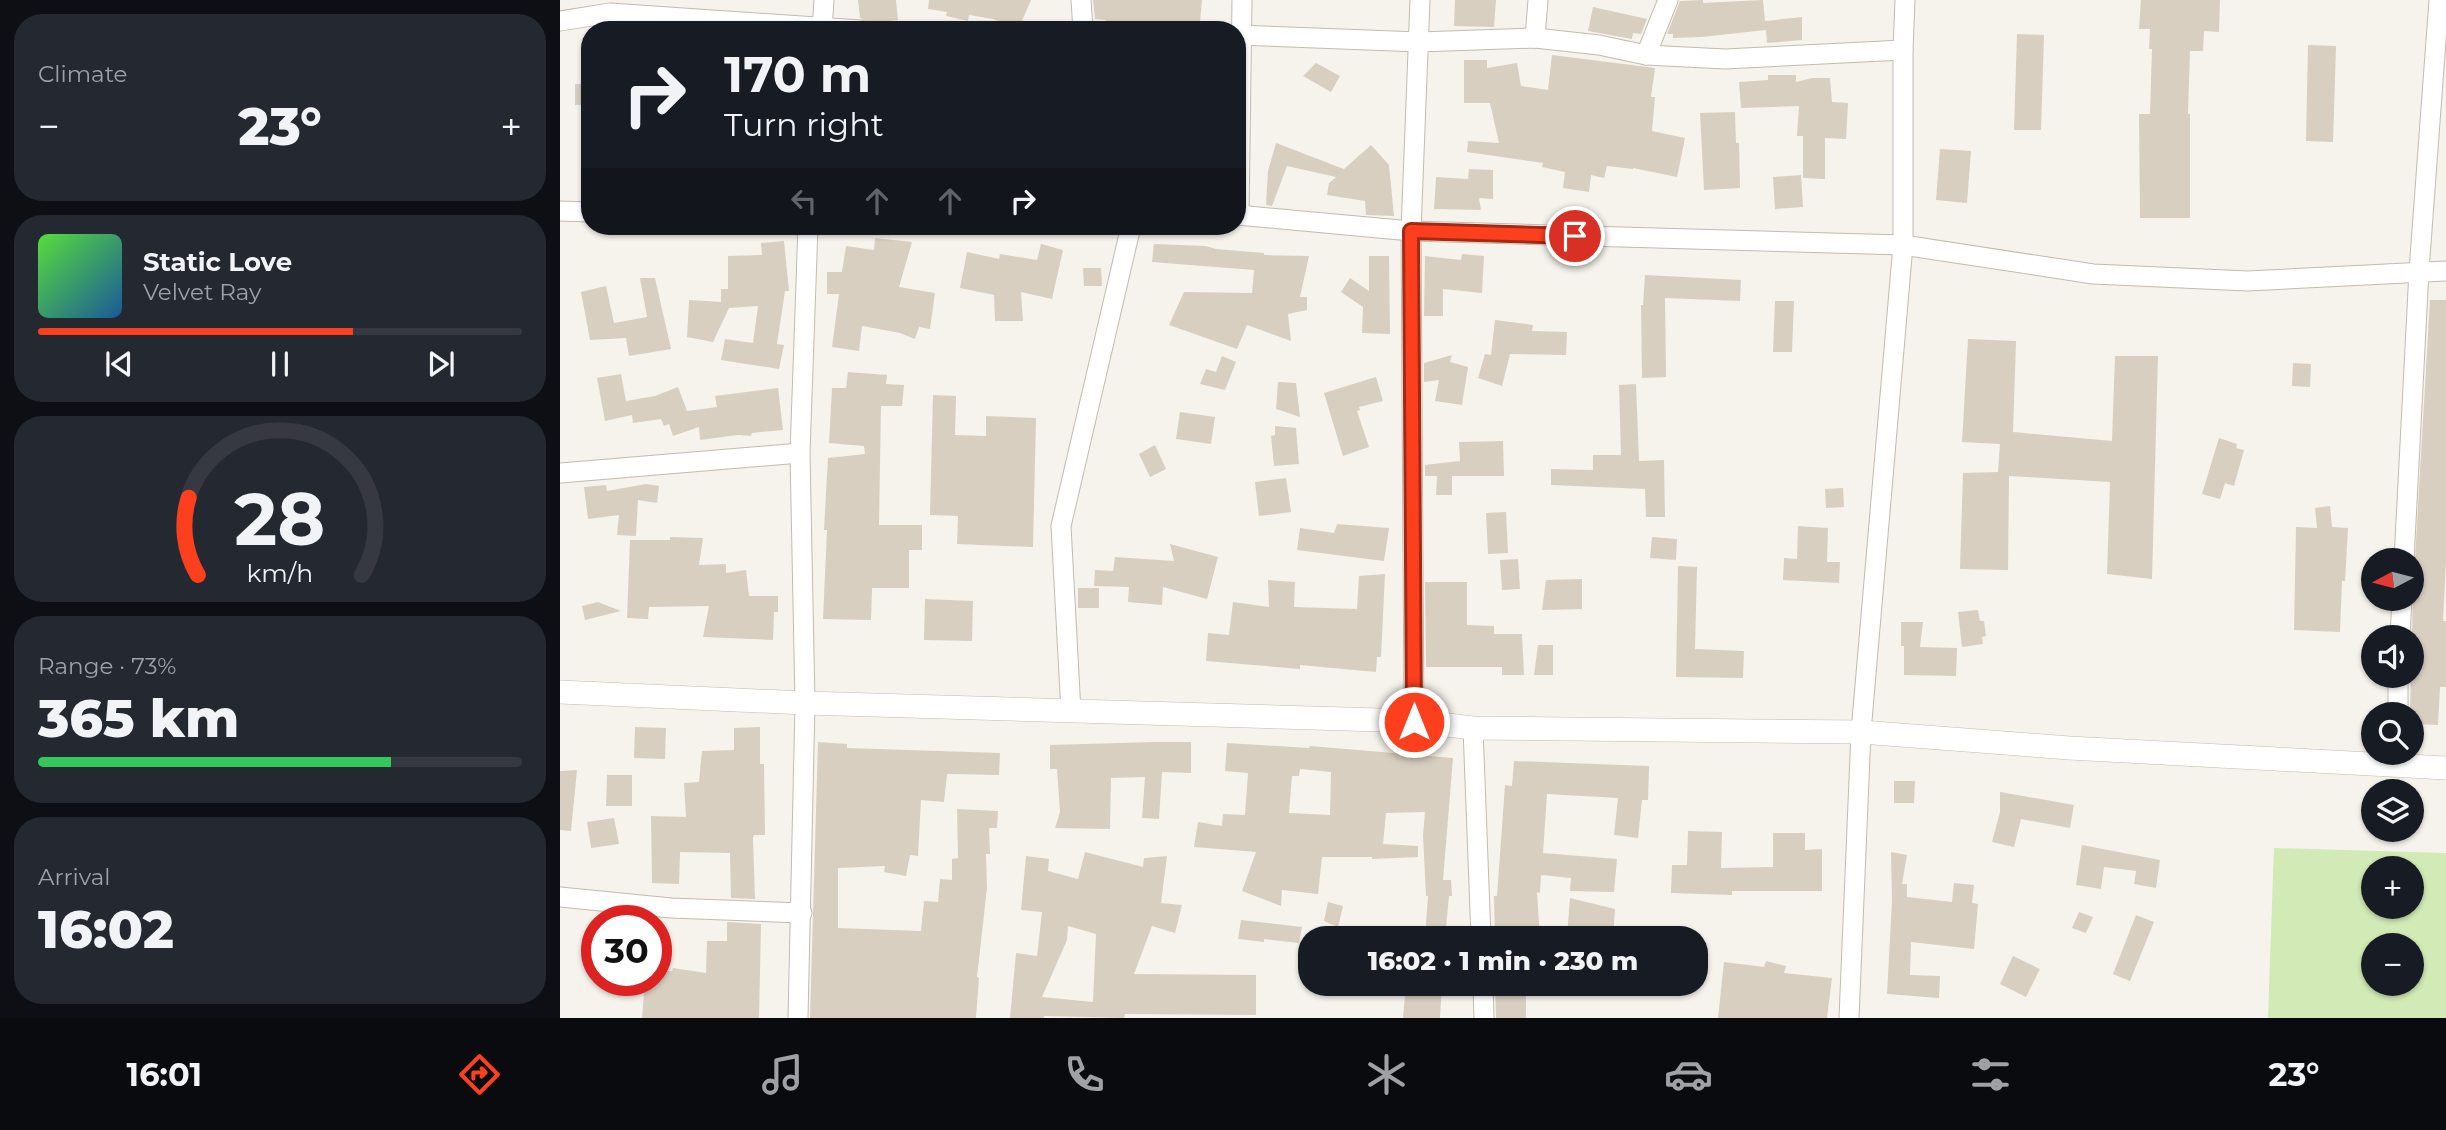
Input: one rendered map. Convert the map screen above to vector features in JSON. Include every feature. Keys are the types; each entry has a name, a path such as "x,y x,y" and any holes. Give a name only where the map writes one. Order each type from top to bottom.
{"street":[{"path":"823,21 824,0"},
{"path":"1081,0 1082,21"},
{"path":"1240,21 1242,0"},
{"path":"1414,722 1411,231 1420,0"},
{"path":"1535,38 1538,0"},
{"path":"1646,55 1668,0"},
{"path":"1849,1018 1861,732 1903,246 1905,0"},
{"path":"2405,548 2419,271 2439,0"},
{"path":"560,21 613,7 738,21"},
{"path":"1246,35 1419,43 1535,38 1599,45 1646,55 1725,59 1903,50"},
{"path":"560,211 581,212"},
{"path":"1246,216 1411,231 1903,246 2092,274 2235,281 2265,282 2446,271"},
{"path":"798,1018 805,703 800,453 808,235"},
{"path":"1071,712 1061,526 1128,235"},
{"path":"560,473 800,453"},
{"path":"560,692 805,703 1414,722 1473,728 1861,732 2069,748 2361,757"},
{"path":"1473,728 1481,926"},
{"path":"2424,764 2446,768"},
{"path":"560,897 671,908 802,912"},
{"path":"1483,996 1484,1018"}],"green space":[{"path":"2274,848 2446,853 2446,1018 2268,1018"}],"building":[{"path":"858,0 896,0 898,20 866,21 860,18"},
{"path":"929,0 1031,0 1022,21 998,21 969,15 968,21 946,16 947,12 928,9"},
{"path":"1093,0 1202,0 1200,21 1095,19"},
{"path":"1455,0 1496,0 1494,27 1454,26"},
{"path":"1703,0 1703,3 1763,0 1765,21 1802,17 1802,40 1767,43 1766,30 1701,37 1673,38 1673,34 1667,34 1680,1"},
{"path":"2141,0 2220,0 2219,32 2204,31 2203,51 2190,51 2190,218 2140,218 2139,114 2150,114 2152,49 2149,49 2150,29 2139,29"},
{"path":"1593,7 1647,19 1641,34 1633,33 1632,39 1588,31"},
{"path":"2017,34 2044,35 2041,130 2014,130"},
{"path":"2308,45 2336,46 2333,142 2306,141"},
{"path":"1552,55 1655,68 1651,97 1655,97 1652,131 1685,138 1677,177 1607,166 1604,178 1591,175 1589,192 1563,188 1565,172 1542,167 1543,163 1467,152 1468,141 1499,143 1490,103 1464,103 1464,60 1487,60 1487,68 1517,63 1521,86 1548,90"},
{"path":"1316,63 1340,76 1331,92 1303,76"},
{"path":"1768,75 1796,75 1796,82 1812,78 1830,78 1832,102 1848,103 1846,139 1825,138 1825,179 1803,178 1803,136 1797,136 1799,106 1741,108 1739,82 1768,80"},
{"path":"575,84 581,84 581,105 575,105"},
{"path":"1735,112 1740,188 1704,190 1700,113"},
{"path":"1276,143 1344,169 1371,145 1389,165 1394,216 1366,215 1365,201 1327,195 1329,183 1336,177 1287,166 1272,206 1266,205 1268,171"},
{"path":"1940,149 1971,151 1967,203 1936,200"},
{"path":"1469,169 1493,170 1493,199 1479,198 1481,210 1434,209 1436,177 1468,179"},
{"path":"1801,175 1803,207 1775,209 1773,177"},
{"path":"875,238 912,242 899,287 935,293 930,329 919,327 915,339 900,333 862,326 859,351 832,347 839,294 827,294 827,272 842,272 846,246 874,250"},
{"path":"784,241 789,291 785,291 777,344 784,345 779,369 721,360 725,339 753,343 758,306 729,308 713,342 687,337 689,300 721,302 721,289 728,289 728,256 762,255 761,243"},
{"path":"1041,244 1063,250 1052,299 1021,292 1023,321 995,321 994,295 960,288 967,252 999,259 1000,254 1037,260"},
{"path":"1154,244 1206,246 1264,255 1309,256 1300,297 1307,297 1307,310 1288,314 1291,341 1247,325 1237,349 1169,325 1184,292 1252,293 1254,270 1152,262"},
{"path":"1462,254 1484,256 1482,293 1443,289 1443,316 1424,316 1425,256 1461,260"},
{"path":"1369,256 1389,256 1390,334 1362,333 1363,307 1341,292 1350,278 1369,291"},
{"path":"1083,268 1101,268 1102,286 1084,286"},
{"path":"1645,275 1741,280 1740,301 1665,298 1666,377 1642,378 1641,305"},
{"path":"640,278 655,278 671,349 629,356 626,338 590,340 581,292 606,286 614,323 647,317"},
{"path":"2430,300 2446,300 2446,562 2443,621 2446,621 2446,687 2440,687 2438,725 2424,724 2424,702 2410,702 2411,688 2424,688 2424,625 2412,625 2413,611 2424,611 2424,548 2416,548"},
{"path":"1775,301 1794,301 1792,352 1773,352"},
{"path":"1495,320 1533,325 1532,331 1567,332 1566,355 1510,354 1502,386 1478,378 1485,354 1491,355"},
{"path":"1968,339 2016,341 2013,432 2112,441 2115,356 2158,356 2152,579 2107,574 2110,482 2009,476 2008,570 1960,569 1963,473 1998,472 2000,444 1962,442"},
{"path":"1452,355 1450,362 1468,367 1462,405 1435,401 1439,380 1424,382 1424,363"},
{"path":"1222,356 1236,362 1225,390 1200,384 1206,369 1216,372"},
{"path":"2293,363 2311,364 2310,387 2292,386"},
{"path":"848,372 887,375 886,384 904,385 902,406 881,406 879,525 922,525 922,550 909,550 909,588 872,588 871,620 823,619 828,458 865,454 864,446 829,443 832,388 846,388"},
{"path":"621,374 626,401 655,396 678,387 687,411 717,407 715,396 778,388 783,430 752,433 751,436 700,440 699,427 673,436 669,424 664,426 661,419 633,423 632,415 605,421 597,378"},
{"path":"1376,377 1383,401 1359,407 1360,410 1357,411 1369,447 1343,456 1324,393"},
{"path":"1278,382 1296,383 1300,417 1276,409"},
{"path":"1636,384 1639,461 1664,460 1665,517 1646,517 1645,489 1551,485 1551,469 1593,470 1593,455 1621,455 1619,385"},
{"path":"933,395 956,396 955,435 986,436 986,416 1036,418 1033,547 957,544 958,516 930,515"},
{"path":"1180,412 1215,417 1211,444 1176,439"},
{"path":"1275,426 1296,428 1299,464 1274,466 1271,436 1275,435"},
{"path":"2219,438 2237,444 2236,448 2244,450 2234,486 2225,483 2220,499 2202,494"},
{"path":"1503,441 1504,476 1452,476 1452,495 1436,495 1437,476 1425,476 1425,465 1460,461 1459,442"},
{"path":"1155,445 1166,469 1150,477 1139,454"},
{"path":"1286,478 1291,512 1259,516 1255,482"},
{"path":"646,484 659,486 657,503 638,500 636,536 617,535 619,515 588,519 584,487 606,485 607,491"},
{"path":"1843,488 1844,507 1826,508 1825,489"},
{"path":"2330,506 2332,527 2348,528 2340,632 2294,630 2296,527 2317,528 2315,508"},
{"path":"1506,512 1508,553 1488,554 1486,513"},
{"path":"1337,524 1389,528 1384,561 1297,550 1300,528 1334,533"},
{"path":"1798,526 1828,528 1827,562 1840,562 1839,583 1783,580 1784,558 1797,559"},
{"path":"670,537 703,538 699,565 726,564 726,573 746,570 749,596 778,596 778,612 774,612 773,640 703,637 709,606 649,607 648,619 627,618 630,540 670,540"},
{"path":"1652,537 1677,539 1676,560 1650,558"},
{"path":"1170,544 1218,557 1207,599 1163,587 1162,605 1128,602 1129,587 1094,586 1095,570 1113,571 1115,557 1174,561"},
{"path":"1518,559 1520,589 1502,590 1500,560"},
{"path":"1678,566 1697,567 1695,649 1744,651 1743,678 1676,677"},
{"path":"1385,574 1381,657 1377,657 1376,672 1206,661 1208,633 1229,635 1233,602 1269,607 1268,580 1295,582 1294,607 1357,609 1359,576"},
{"path":"1582,579 1582,609 1542,610 1546,580"},
{"path":"1425,582 1467,582 1467,625 1494,626 1494,634 1522,634 1524,675 1502,675 1502,667 1426,667"},
{"path":"1078,588 1099,588 1099,608 1078,608"},
{"path":"925,599 973,601 972,641 924,640"},
{"path":"598,602 621,611 585,620 582,606"},
{"path":"1978,610 1980,621 1984,621 1986,636 1982,637 1983,644 1962,647 1958,612"},
{"path":"1901,622 1923,622 1920,647 1957,648 1956,676 1904,675"},
{"path":"1538,645 1553,645 1553,675 1534,675"},
{"path":"635,727 666,728 665,759 634,758"},
{"path":"760,727 760,764 764,764 765,835 754,835 753,838 755,899 731,898 730,853 680,852 679,884 652,883 651,816 686,817 684,783 699,782 702,751 734,750 734,728"},
{"path":"818,742 847,744 847,748 1000,753 999,775 947,774 944,802 921,800 918,856 910,855 906,876 884,872 885,866 838,868 838,928 921,931 924,901 938,902 940,879 952,880 952,859 958,858 957,809 998,811 997,828 989,828 990,854 986,854 987,888 977,977 976,1018 810,1018"},
{"path":"1191,742 1191,773 1162,772 1159,819 1142,818 1145,777 1111,778 1110,829 1055,828 1060,812 1057,769 1050,769 1050,745"},
{"path":"1227,743 1310,746 1453,758 1443,880 1451,880 1452,896 1449,896 1446,926 1426,926 1428,896 1423,835 1425,812 1386,813 1383,844 1418,846 1418,857 1322,857 1318,894 1282,890 1281,906 1242,891 1256,852 1194,847 1198,822 1222,826 1223,814 1245,815 1248,773 1225,771","holes":["1300,769 1331,772 1330,815 1289,813 1292,776 1299,776"]},
{"path":"1514,761 1649,766 1648,800 1642,800 1638,838 1614,835 1618,798 1547,794 1543,853 1617,859 1614,892 1570,891 1571,878 1541,875 1540,893 1537,892 1539,926 1495,926 1494,896 1497,896 1505,785 1512,786"},
{"path":"577,770 571,831 560,830 560,771"},
{"path":"607,775 632,775 632,806 606,806"},
{"path":"1894,781 1915,781 1914,803 1894,803"},
{"path":"2000,792 2074,805 2070,828 2021,819 2014,847 1992,842 2000,812"},
{"path":"614,818 619,844 591,848 587,822"},
{"path":"1688,831 1722,832 1721,868 1773,867 1773,833 1805,833 1805,850 1822,849 1822,891 1732,891 1732,895 1671,893 1672,865 1687,865"},
{"path":"2082,845 2160,860 2156,888 2134,884 2136,871 2104,867 2101,889 2076,885"},
{"path":"1085,852 1143,867 1144,858 1167,856 1161,903 1182,905 1175,933 1152,926 1134,974 1256,975 1256,1015 1125,1014 1124,1018 1010,1018 1016,953 1037,956 1042,912 1021,910 1026,856 1049,859 1048,871 1078,879","holes":["1068,926 1096,934 1093,1002 1042,997 1067,940"]},
{"path":"1891,852 1907,855 1902,884 1907,884 1907,897 1952,902 1954,883 1974,885 1972,903 1978,904 1974,949 1911,942 1910,975 1940,976 1939,998 1887,994 1892,901"},
{"path":"1570,898 1615,909 1614,926 1568,926"},
{"path":"1328,902 1343,906 1338,926 1324,921"},
{"path":"2079,912 2093,917 2086,933 2072,928"},
{"path":"2136,915 2154,922 2130,981 2113,974"},
{"path":"1241,920 1298,927 1298,943 1238,939"},
{"path":"727,922 761,924 759,1018 642,1018 644,996 672,996 673,968 706,973 707,941 727,941"},
{"path":"2013,956 2040,969 2026,997 2000,984"},
{"path":"1766,961 1786,966 1784,973 1832,978 1827,1018 1718,1018 1724,962 1764,967"},
{"path":"1405,996 1441,996 1440,1018 1403,1018"},
{"path":"1495,996 1526,996 1526,1018 1496,1018"}],"route":[{"path":"1414,722 1411,231 1575,236"}]}
